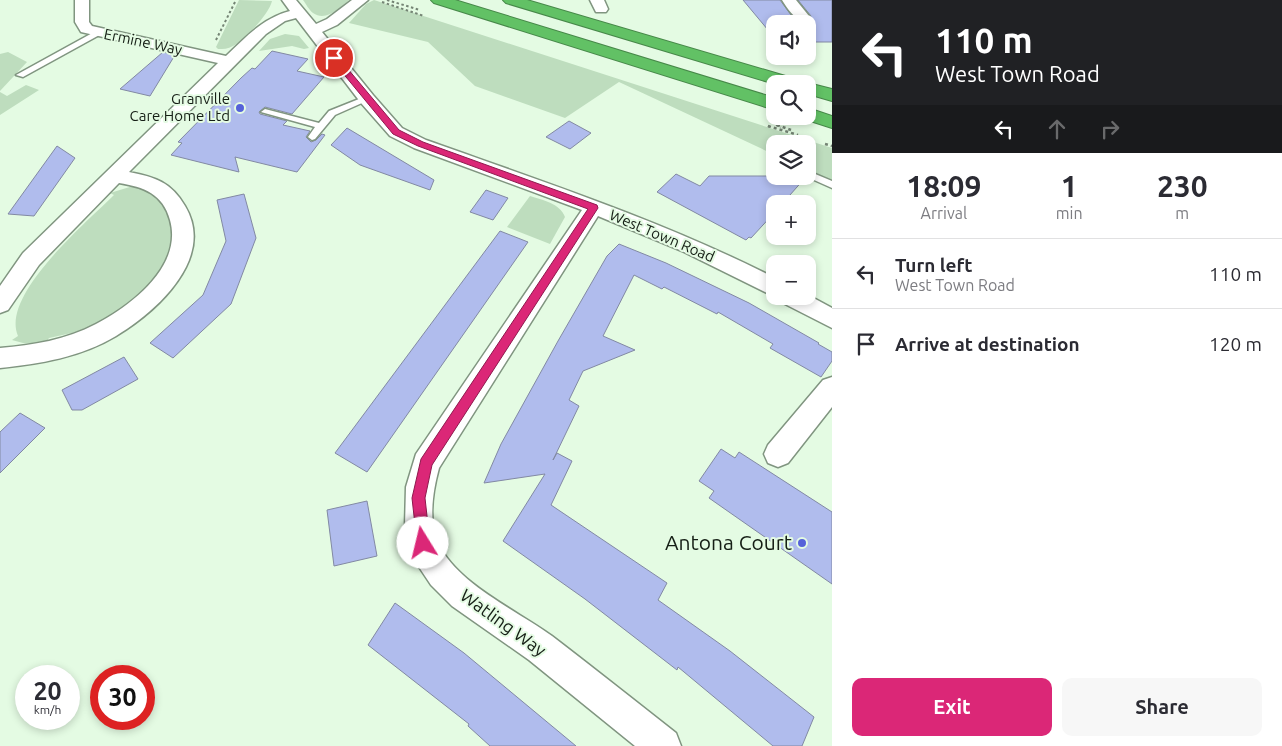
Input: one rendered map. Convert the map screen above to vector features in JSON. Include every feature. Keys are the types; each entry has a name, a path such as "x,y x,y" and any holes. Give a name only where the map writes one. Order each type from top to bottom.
{"highway":[{"path":"439,0 766,101"},
{"path":"511,0 766,76"},
{"path":"816,90 832,95"},
{"path":"816,117 832,122"}],"street":[{"name":"Ermine Way","path":"82,0 82,22 86,29 229,61"},
{"path":"313,31 332,22 361,0"},
{"path":"789,0 801,15"},
{"path":"0,304 31,259 229,61 294,7"},
{"name":"West Town Road","path":"294,7 367,99 396,132 420,144 594,208 731,264 766,283"},
{"path":"0,358 35,354 91,338 139,308 154,294 169,274 179,255 183,234 182,225 175,206 162,190 155,186 115,176"},
{"name":"Watling Way","path":"594,208 426,463 418,498 419,521 423,543 432,561 470,602 522,634 663,746"},
{"path":"806,305 832,319"},
{"path":"778,454 832,388"}],"lane":[{"path":"20,75 99,33"},
{"path":"312,137 332,113 367,99"},
{"path":"264,112 321,126"},
{"path":"816,178 832,186"}],"path":[{"path":"208,56 236,0"}],"green space":[{"path":"239,0 272,1 262,19 244,38 231,47 218,49 216,47"},
{"path":"303,0 349,0 332,13 323,16 313,13"},
{"path":"374,0 792,135 766,135 766,151 619,82 565,118 475,86 428,42 349,23 366,4"},
{"path":"285,34 299,36 309,48 304,49 292,46 259,51 270,39"},
{"path":"8,52 27,62 0,91 0,54"},
{"path":"26,85 39,90 0,115 0,92 7,96"},
{"path":"816,143 832,148 832,181 816,174"},
{"path":"133,186 147,187 173,214 173,252 147,291 106,319 76,332 49,338 45,344 23,343 12,340 18,336 16,319 22,300 33,280 67,241 114,195 110,193"},
{"path":"530,196 555,205 563,212 565,217 550,244 507,227"}],"building":[{"path":"743,0 780,0 791,15 766,15 766,28"},
{"path":"798,0 832,0 832,42 816,42 816,15 810,15"},
{"name":"Granville Care Home Ltd","path":"272,51 308,59 297,71 324,77 292,114 265,107 259,112 260,114 287,121 283,125 310,131 306,137 311,142 322,134 325,135 297,172 235,157 239,172 171,155 182,143 178,142 241,78 252,68 255,69"},
{"path":"163,52 175,55 150,96 120,89"},
{"path":"569,121 591,133 570,149 546,137"},
{"path":"347,128 434,180 430,190 360,165 331,145"},
{"path":"57,146 75,158 34,216 8,214"},
{"path":"676,174 700,186 709,176 766,176 766,185 799,185 790,195 766,195 766,222 751,238 749,237 746,240 657,192"},
{"path":"486,190 508,198 493,220 470,212"},
{"path":"244,194 256,238 231,304 173,358 150,343 203,295 226,241 217,200"},
{"path":"500,231 528,242 367,472 335,453"},
{"path":"619,244 666,263 749,303 832,352 832,361 821,377 770,348 773,344 718,312 717,314 664,287 662,289 634,275 603,336 635,350 583,371 569,400 579,406 553,460 557,453 572,461 551,505 667,583 658,600 730,651 814,717 802,746 773,746 678,667 677,670 585,599 503,541 545,474 484,483 501,444 558,341 607,256"},
{"path":"124,357 138,379 82,410 72,410 62,390"},
{"path":"20,413 45,428 0,473 0,432"},
{"name":"Antona Court","path":"721,449 735,458 739,452 832,512 832,584 709,498 714,491 699,481"},
{"path":"367,501 377,556 334,566 327,510"},
{"path":"395,603 464,653 576,746 490,746 468,726 469,724 368,645"}],"place":[{"name":"Granville Care Home Ltd","path":"240,108"},
{"name":"Antona Court","path":"802,543"}],"route":[{"path":"334,58 396,132 420,144 594,208 426,463 418,498 419,521 423,543"}]}
